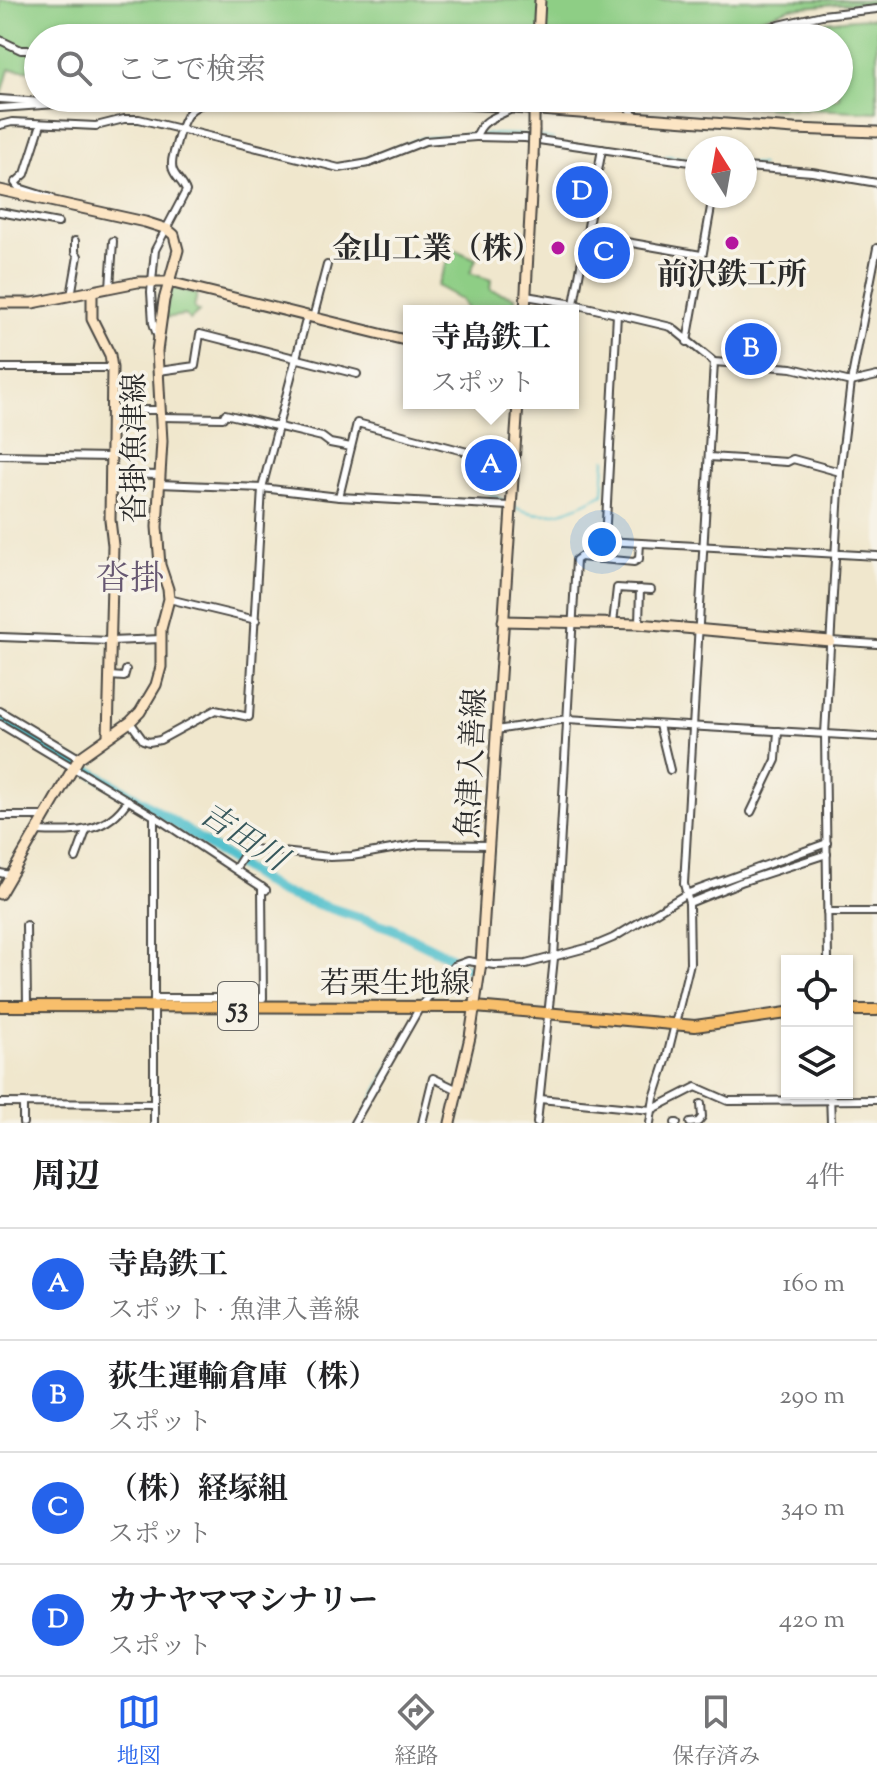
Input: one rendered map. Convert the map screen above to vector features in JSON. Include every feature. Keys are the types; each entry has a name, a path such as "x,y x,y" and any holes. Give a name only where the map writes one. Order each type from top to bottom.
{"main road":[{"path":"539,24 540,0"},
{"path":"525,305 534,112"},
{"path":"598,112 794,129 877,132"},
{"path":"0,190 167,229"},
{"name":"沓掛魚津線","path":"0,894 5,874 37,831 76,763 130,722 150,698 161,667 161,639 169,599 160,565 158,540 161,413 158,338 178,250 174,235 167,229"},
{"path":"0,303 33,303 152,281 169,282 403,340"},
{"name":"沓掛魚津線","path":"92,292 92,319 110,355 112,368 110,474 113,545 108,736"},
{"name":"魚津入善線","path":"450,1123 475,1007 481,963 518,409"},
{"path":"503,621 639,624 830,641"},
{"name":"若栗生地線","path":"0,1006 154,1002 475,1007 674,1026 781,1014"},
{"path":"853,1010 877,1010"}],"street":[{"path":"783,24 822,15 877,9"},
{"path":"0,40 24,50"},
{"path":"0,99 24,101"},
{"path":"0,108 24,106"},
{"path":"158,338 153,323 155,250 186,191 184,183 174,173 172,163 182,120 191,112"},
{"path":"476,137 487,119 504,112"},
{"path":"632,112 634,117"},
{"path":"0,125 12,122 96,126 124,119 139,119 339,168 369,163 425,141 476,137 525,138 685,161"},
{"path":"41,124 25,174 15,183 19,188 43,194 58,202"},
{"path":"574,304 602,149"},
{"path":"757,168 812,172 877,183"},
{"path":"687,342 711,208"},
{"path":"0,212 58,223"},
{"path":"586,235 701,255"},
{"path":"71,296 78,256 75,241"},
{"path":"110,288 113,241"},
{"path":"828,955 825,734 840,472 851,382 877,248"},
{"path":"130,722 143,740 149,742 160,740 215,710 249,717 262,488 296,358 327,265"},
{"path":"526,296 578,305"},
{"path":"579,305 671,327 714,362 792,368 851,382 877,376"},
{"path":"605,541 617,314"},
{"path":"159,371 195,366 200,334 357,374"},
{"path":"650,1123 690,963 689,903 686,894 714,362"},
{"path":"0,368 112,368"},
{"path":"111,410 223,418 225,414 351,447"},
{"path":"339,497 357,423 475,454"},
{"path":"0,455 110,457"},
{"path":"709,457 787,462 793,459 840,472"},
{"path":"110,474 339,497 510,506"},
{"path":"537,1123 554,958 576,560 605,541 877,556"},
{"path":"580,557 634,562 639,559 640,543"},
{"path":"639,624 640,589"},
{"path":"613,623 616,590 651,590"},
{"path":"169,599 256,620"},
{"path":"0,637 110,641 161,639"},
{"path":"830,641 877,644"},
{"path":"110,676 124,677 126,670"},
{"path":"0,711 128,800 264,888 263,998 154,1002"},
{"path":"496,730 567,719 877,737"},
{"path":"0,724 76,763"},
{"path":"659,725 670,770"},
{"path":"751,812 776,760 778,731"},
{"path":"37,831 86,831 120,812 128,800"},
{"path":"0,816 46,816"},
{"path":"154,816 154,1123"},
{"path":"76,858 86,831"},
{"path":"354,1123 420,1007 454,966 463,961 511,966 554,958 613,938 686,894 827,843"},
{"path":"235,869 246,852 253,849 330,857 420,844 490,845"},
{"path":"689,903 827,854"},
{"path":"827,912 877,912"},
{"path":"26,925 27,1005"},
{"path":"422,1123 433,1078 458,1090"},
{"path":"540,1099 651,1110 696,1087 728,1101 781,1099"},
{"path":"853,1098 877,1100"},
{"path":"830,1099 831,1123"},
{"path":"0,1103 154,1104"},
{"path":"23,1103 23,1123"},
{"path":"690,1123 698,1122 702,1117 701,1104"}],"green space":[{"path":"0,0 877,0 877,4 791,8 743,24 24,24 24,70 9,69 0,102"},
{"path":"877,18 877,112 853,111 853,24 811,24"},
{"path":"453,249 476,259 470,273 491,280 490,290 515,297 515,305 464,305 461,299 437,286"},
{"path":"173,287 197,294 194,308 199,312 190,320 185,315 164,318"}],"waterway":[{"path":"84,122 121,115 141,117"},
{"path":"0,121 10,120"},
{"path":"357,162 422,138 474,134"},
{"path":"480,134 530,135"},
{"path":"536,136 553,139"},
{"path":"666,156 685,158"},
{"path":"757,165 762,165"},
{"path":"514,507 526,512 549,514 571,509 603,494 605,459"},
{"path":"466,481 508,503"},
{"name":"吉田川","path":"0,718 134,796 278,891 391,928 473,970"},
{"path":"451,974 469,969"},
{"path":"360,1123 394,1058"}],"place":[{"name":"カナヤママシナリー","path":"582,192"},
{"name":"前沢鉄工所","path":"732,243"},
{"name":"金山工業（株）","path":"558,248"},
{"name":"（株）経塚組","path":"604,253"},
{"name":"荻生運輸倉庫（株）","path":"751,349"},
{"name":"寺島鉄工","path":"491,465"}],"district":[{"name":"沓掛","path":"130,577"}]}
